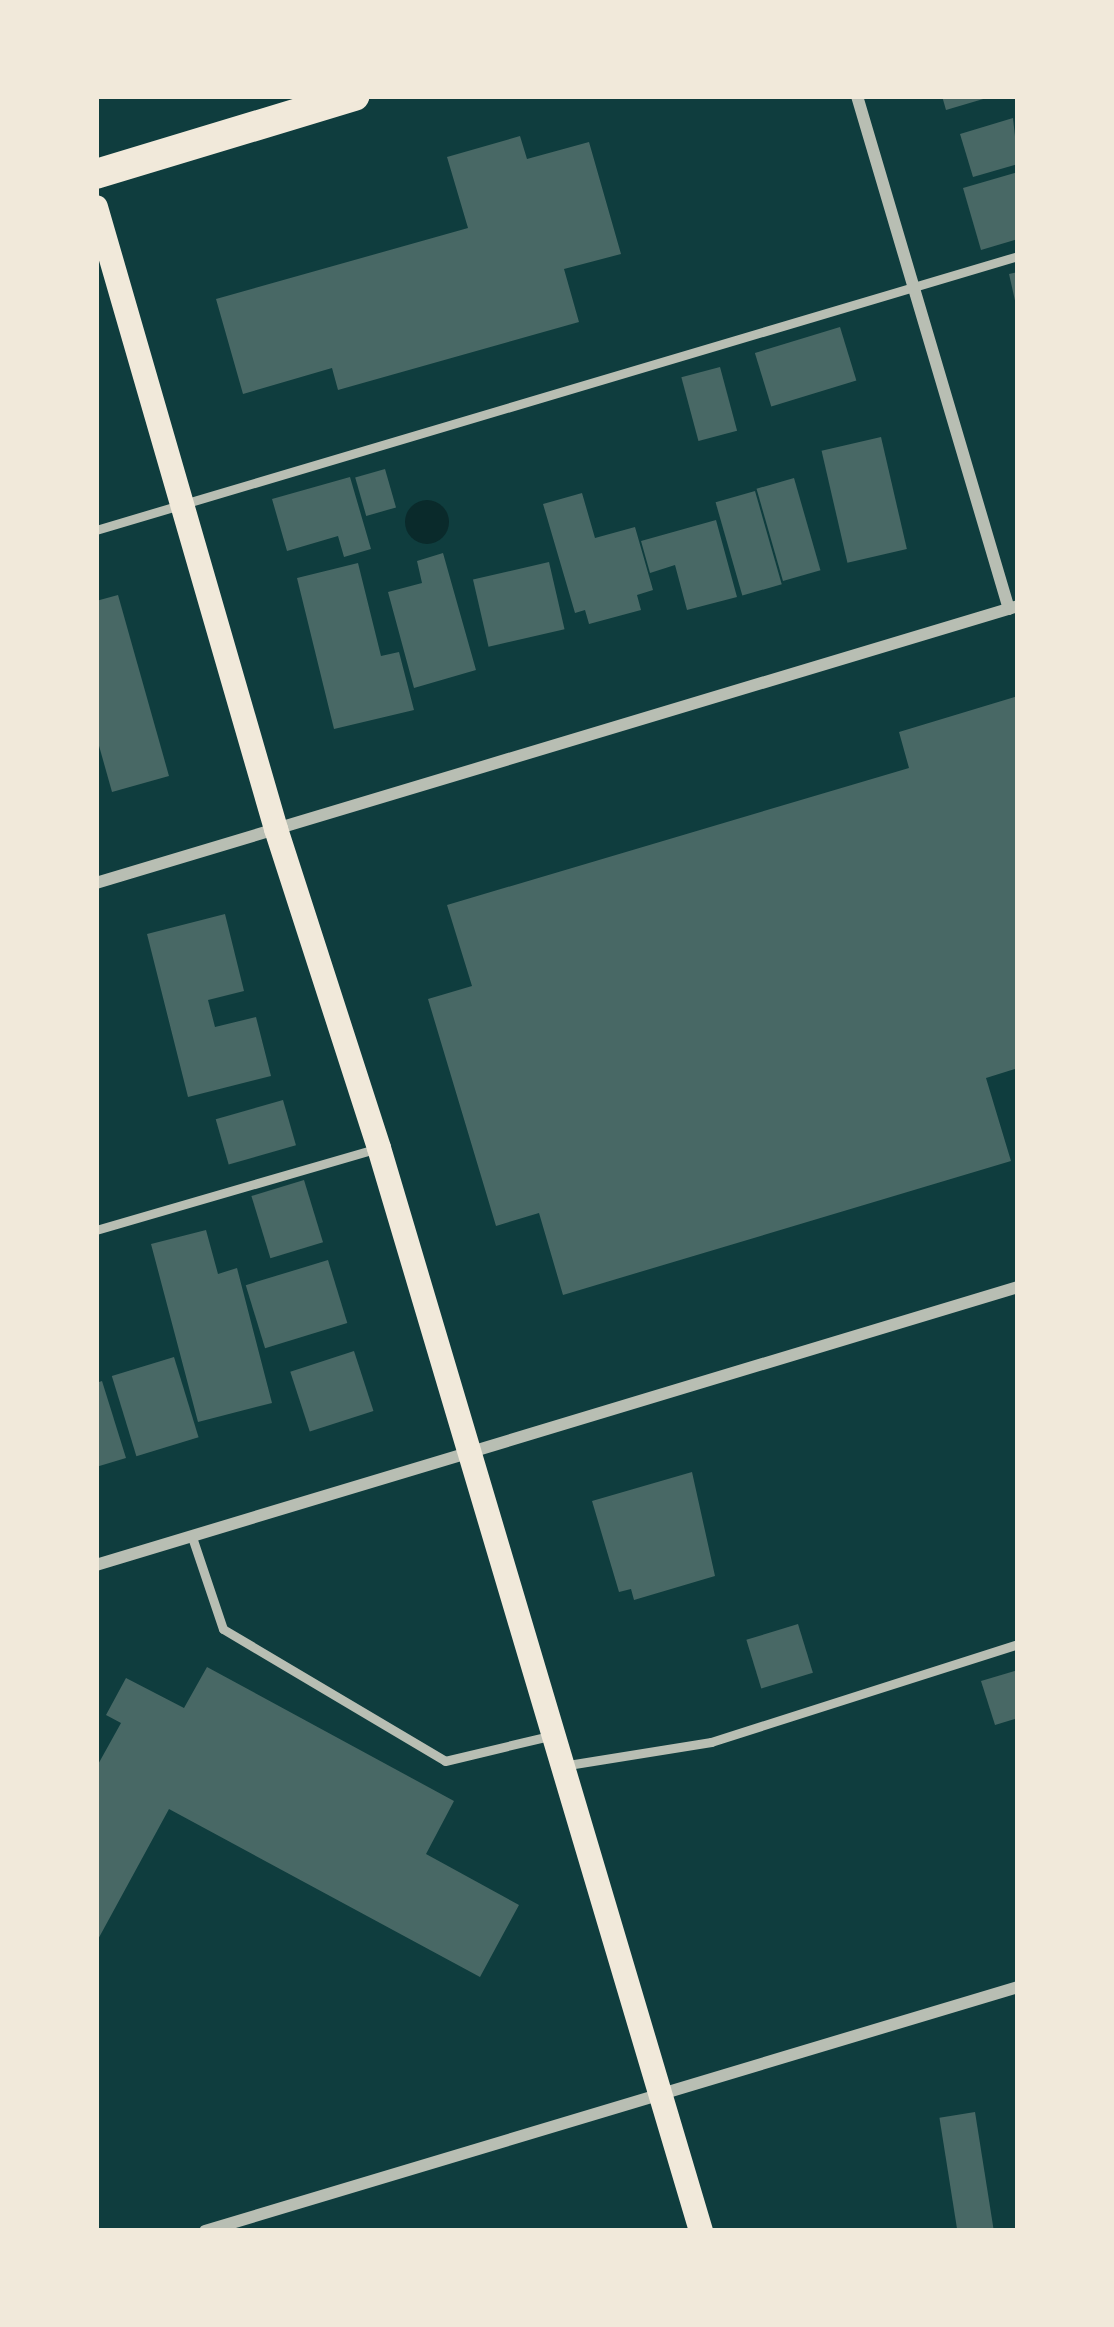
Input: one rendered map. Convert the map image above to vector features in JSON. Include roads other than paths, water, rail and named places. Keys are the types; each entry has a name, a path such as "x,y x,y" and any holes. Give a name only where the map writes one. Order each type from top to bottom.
{"main road":[{"path":"96,174 354,96"},
{"path":"96,207 186,503 276,829 379,1148 701,2231"}],"street":[{"path":"96,883 1014,608 857,96"},
{"path":"96,1565 1018,1287"},
{"path":"205,2231 1018,1987"}],"lane":[{"path":"96,530 1018,256"},
{"path":"96,1230 379,1148"},
{"path":"192,1537 223,1630 445,1761 553,1735"},
{"path":"563,1766 711,1742 1018,1643"}],"water":[{"path":"427,500 442,507 449,522 442,537 427,544 412,537 405,522 412,507"}]}
